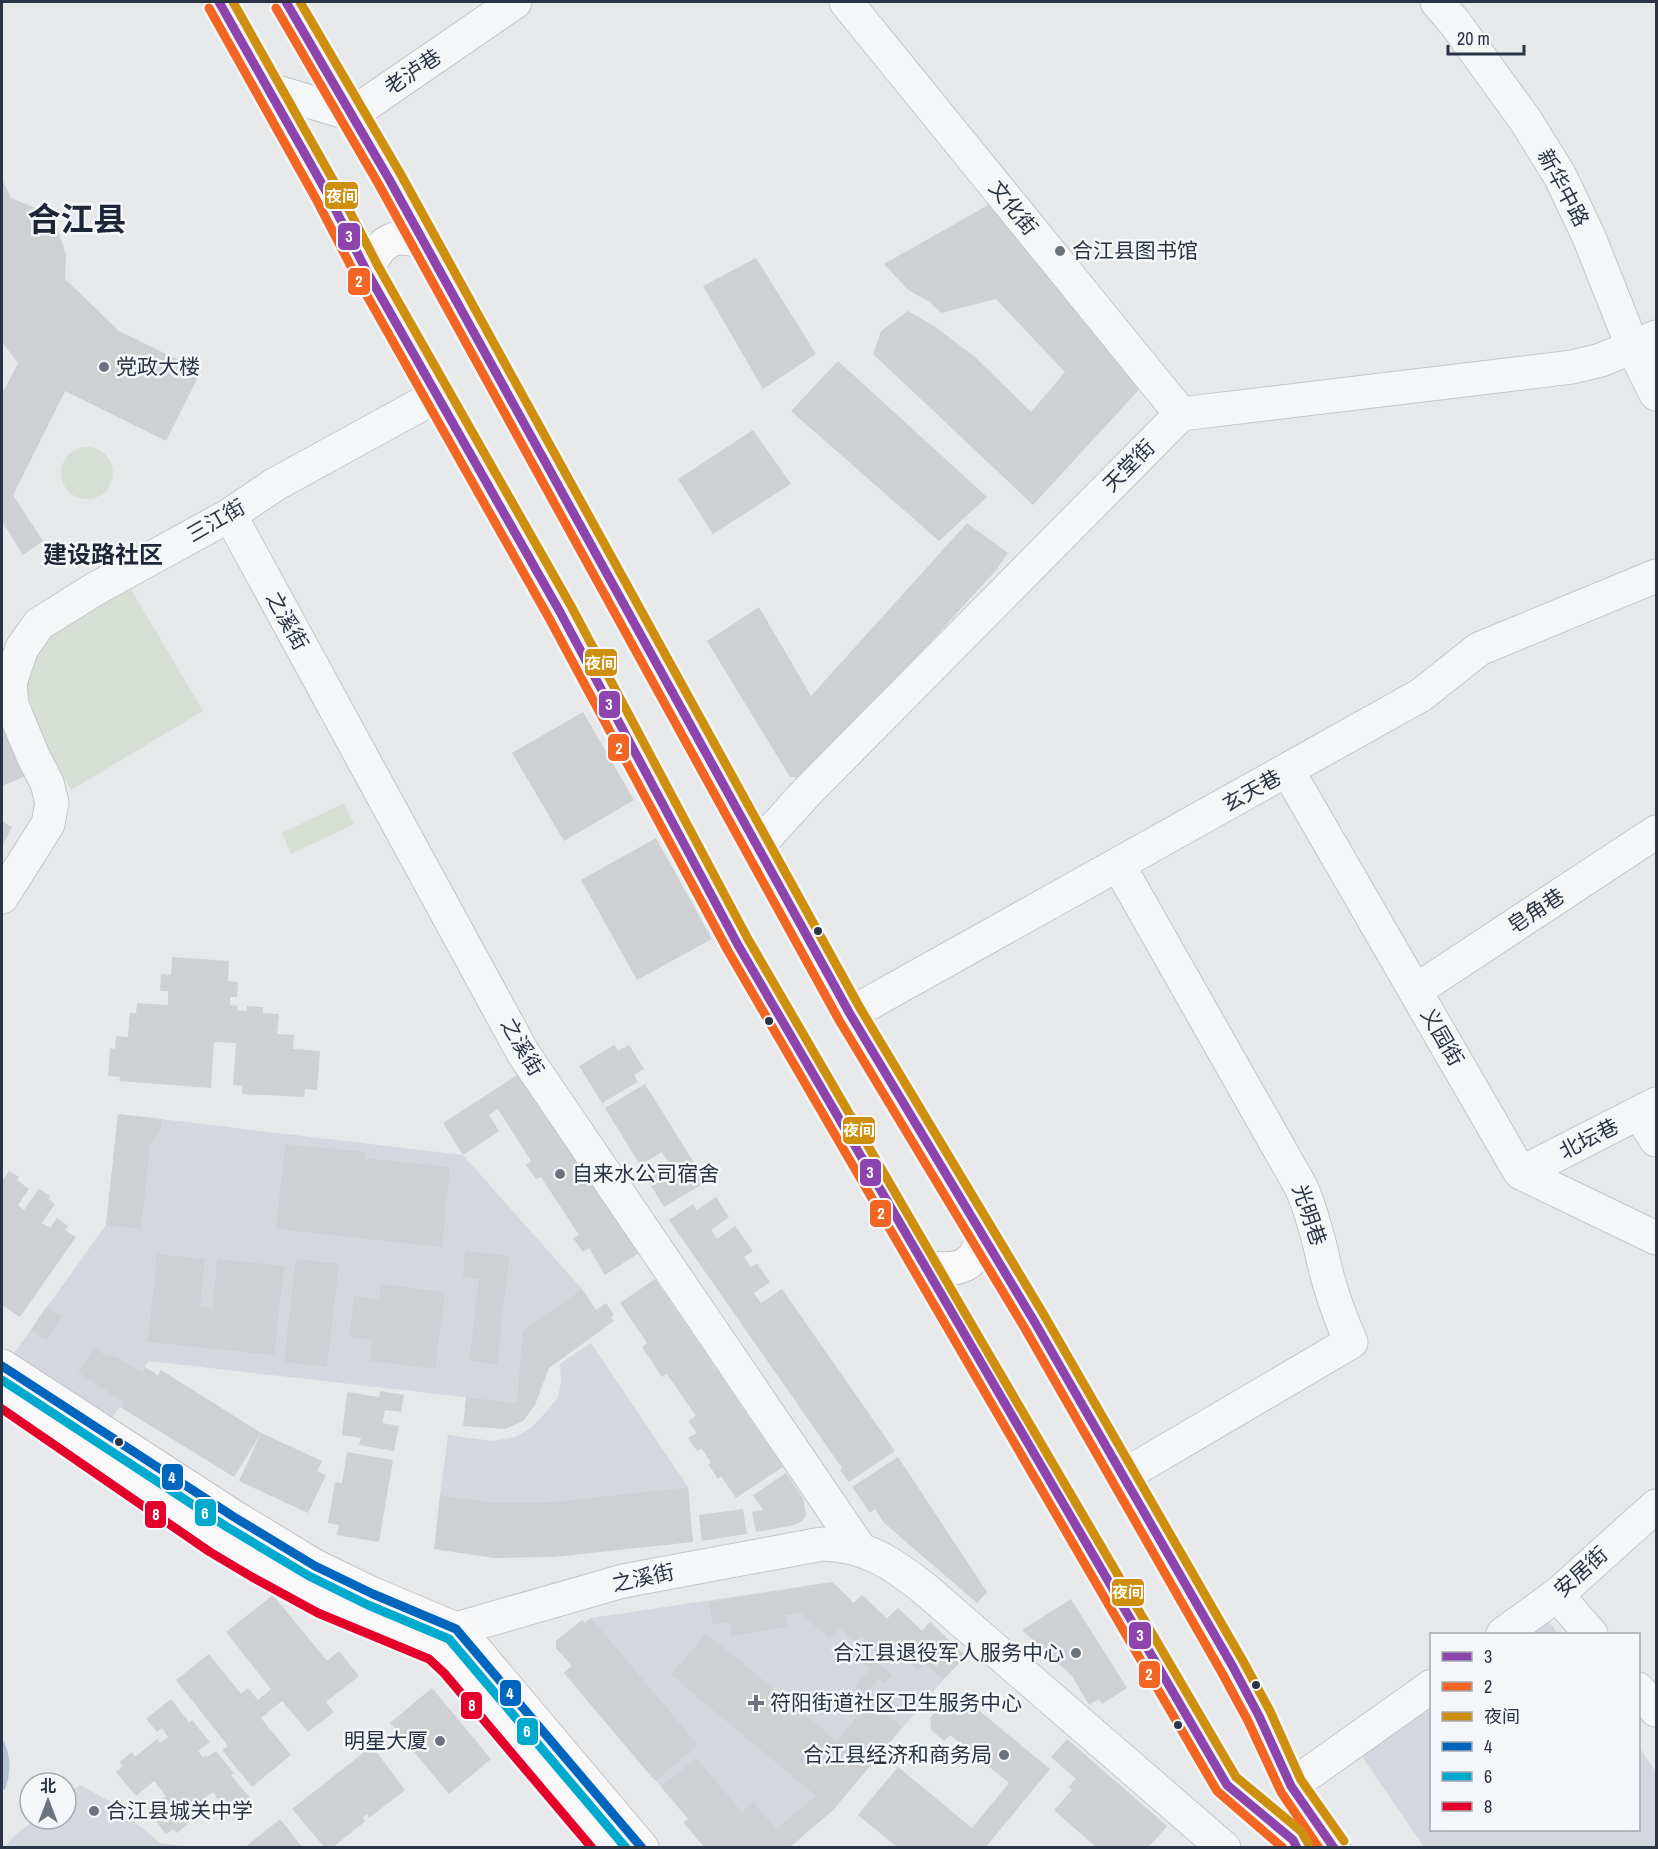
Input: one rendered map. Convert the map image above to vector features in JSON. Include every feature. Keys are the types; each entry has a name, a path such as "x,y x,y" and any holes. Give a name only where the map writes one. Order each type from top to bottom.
{"main road":[{"path":"219,2 327,193 367,272 560,612 738,945 983,1367 1227,1785 1291,1845"},
{"path":"286,2 425,244 850,1014 982,1234 1233,1667 1259,1716 1291,1786 1334,1848"},
{"path":"367,272 378,249 387,242 401,238 413,238 425,244"},
{"path":"926,1267 943,1270 964,1265 975,1257 980,1248 982,1234"},
{"path":"2,1366 234,1517 305,1560 373,1594 446,1639 490,1707 608,1848"},
{"path":"2,1395 217,1542 323,1602 446,1639 466,1639 642,1848"}],"street":[{"name":"老泸巷","path":"352,114 515,2"},
{"name":"文化街","path":"846,2 1181,414"},
{"name":"新华中路","path":"1437,2 1455,23 1526,121 1560,176 1589,237 1645,342 1656,393"},
{"path":"270,90 352,114"},
{"path":"1181,414 1572,367 1601,360 1645,342"},
{"name":"三江街","path":"2,897 48,824 52,803 47,783 12,705 10,683 22,648 39,624 114,578 230,515 274,485 438,395"},
{"name":"天堂街","path":"757,847 806,793 1181,414"},
{"name":"之溪街","path":"230,515 523,1053 860,1549"},
{"name":"玄天巷","path":"850,1014 1119,866 1421,695 1479,649 1656,576"},
{"name":"义园街","path":"1288,771 1521,1173"},
{"name":"皂角巷","path":"1415,991 1656,832"},
{"name":"光明巷","path":"1119,866 1301,1187 1312,1213 1324,1264 1351,1342 1123,1476"},
{"name":"北坛巷","path":"1521,1173 1651,1119"},
{"path":"1521,1173 1656,1238"},
{"name":"安居街","path":"1506,1633 1557,1595 1656,1506"},
{"name":"之溪街","path":"446,1639 623,1581 822,1544 860,1549 891,1564 926,1589 1224,1848"},
{"path":"1557,1595 1589,1633"},
{"path":"1291,1786 1430,1687"},
{"path":"1640,1691 1656,1710"}],"shaded area":[{"path":"82,447 92,447 106,454 113,473 106,492 92,499 82,499 72,495 65,488 61,478 61,468 65,458 72,451"},
{"path":"129,586 203,711 71,790 35,728 27,686 30,667 46,637"},
{"path":"344,803 354,824 291,854 282,833"},
{"path":"118,1114 463,1155 582,1289 522,1331 517,1403 149,1361 110,1422 12,1356 106,1225"},
{"path":"591,1343 688,1487 550,1502 497,1503 440,1495 448,1435 493,1441 516,1437 532,1427 558,1397 561,1383 560,1364"},
{"name":"符阳街道社区卫生服务中心","path":"832,1582 853,1603 862,1595 887,1618 898,1608 922,1631 930,1622 966,1656 833,1810 789,1847 705,1848 684,1823 688,1818 564,1673 572,1666 556,1648 556,1641 582,1620 585,1623 591,1618"},
{"path":"1549,1621 1557,1633 1531,1633"},
{"path":"1430,1706 1430,1831 1640,1831 1640,1748 1656,1772 1656,1847 1424,1847 1361,1755"},
{"name":"合江县城关中学","path":"80,1785 111,1802 160,1843 192,1847 5,1847 20,1831 78,1831 78,1786"}],"water":[{"path":"4,1741 9,1765 5,1790 2,1788 2,1743"}],"building":[{"name":"党政大楼","path":"2,179 11,198 35,208 57,227 66,255 65,279 119,331 201,371 166,441 65,391 13,495 43,541 23,555 2,521 2,394 18,363 2,342"},
{"path":"997,200 1146,382 1033,505 873,354 881,331 908,311 934,326 975,357 1031,412 1065,372 996,299 941,313 930,302 908,290 884,264"},
{"path":"756,258 816,354 763,389 703,286"},
{"path":"838,361 987,497 939,541 791,411"},
{"path":"753,430 791,484 713,534 678,479"},
{"path":"967,523 1008,553 997,569 807,778 790,777 707,641 759,607 811,696"},
{"path":"2,703 35,772 2,786"},
{"path":"583,712 634,800 564,841 512,753"},
{"path":"2,821 12,827 2,847"},
{"path":"656,838 712,939 637,980 581,880"},
{"path":"172,957 229,961 228,981 238,982 237,997 230,997 230,1005 238,1006 237,1010 247,1011 247,1006 263,1007 263,1013 279,1014 277,1034 294,1035 293,1049 320,1051 317,1090 305,1089 304,1097 242,1094 242,1086 233,1085 236,1043 214,1042 211,1088 119,1081 120,1077 108,1076 110,1048 115,1049 116,1036 128,1037 130,1013 136,1013 137,1003 168,1005 168,991 160,991 161,974 171,975"},
{"path":"614,1045 618,1051 629,1045 644,1069 634,1075 638,1082 602,1103 579,1066"},
{"name":"自来水公司宿舍","path":"522,1072 639,1253 605,1275 589,1248 583,1252 573,1238 579,1235 541,1177 536,1179 526,1165 531,1161 498,1109 489,1115 499,1131 463,1155 443,1123"},
{"path":"645,1084 706,1182 664,1207 647,1179 670,1165 662,1152 640,1165 605,1108"},
{"path":"118,1114 162,1119 161,1130 150,1147 141,1229 106,1225"},
{"path":"285,1144 366,1152 365,1158 450,1167 442,1247 276,1229"},
{"path":"9,1171 19,1177 17,1180 29,1189 18,1205 24,1210 39,1189 50,1196 48,1199 55,1204 42,1223 50,1228 57,1218 68,1226 65,1230 76,1237 20,1317 2,1305 2,1182"},
{"path":"716,1197 729,1217 711,1230 717,1239 735,1226 753,1251 744,1257 751,1267 757,1264 770,1282 754,1293 761,1303 782,1289 895,1451 849,1482 840,1470 842,1468 669,1220 693,1204 697,1210"},
{"path":"465,1251 509,1256 497,1364 469,1361 479,1279 463,1277"},
{"path":"157,1254 205,1259 200,1306 213,1308 217,1259 284,1266 274,1355 148,1342"},
{"path":"296,1259 339,1264 327,1367 284,1362"},
{"path":"655,1279 783,1467 736,1498 721,1476 718,1479 702,1449 697,1451 688,1438 697,1433 688,1421 696,1416 667,1374 662,1377 642,1347 647,1343 620,1303"},
{"path":"381,1284 445,1292 435,1369 370,1361 372,1340 349,1337 354,1296 379,1299"},
{"path":"582,1289 596,1310 606,1303 614,1315 611,1317 614,1321 549,1368 535,1405 523,1421 505,1429 463,1426 466,1397 517,1403 522,1331"},
{"path":"46,1307 62,1317 46,1340 31,1330"},
{"path":"94,1348 108,1357 115,1356 142,1372 145,1367 158,1375 161,1370 261,1433 234,1477 120,1407 123,1402 78,1372"},
{"path":"380,1391 404,1395 401,1412 385,1410 382,1423 399,1426 394,1451 359,1445 361,1438 342,1435 347,1392 379,1397"},
{"path":"261,1433 322,1461 317,1471 326,1475 308,1513 239,1481"},
{"path":"347,1452 393,1460 379,1542 337,1535 339,1525 328,1523 335,1482 342,1483"},
{"path":"898,1457 987,1592 977,1603 884,1523 875,1509 870,1513 852,1487"},
{"path":"786,1473 803,1498 806,1515 802,1521 794,1525 756,1532 752,1512 763,1510 753,1495"},
{"path":"688,1487 693,1542 554,1557 494,1558 434,1549 440,1495 497,1503 550,1502"},
{"path":"743,1509 747,1534 702,1541 699,1515"},
{"path":"832,1582 854,1603 862,1595 887,1619 898,1608 922,1631 930,1622 966,1656 943,1680 925,1664 918,1671 902,1655 899,1659 888,1648 882,1655 861,1636 855,1642 840,1628 829,1639 801,1613 785,1615 787,1627 731,1636 729,1622 713,1625 709,1602"},
{"path":"273,1595 327,1661 339,1651 359,1676 326,1702 334,1712 308,1732 282,1701 261,1718 291,1755 252,1787 222,1750 228,1746 176,1680 209,1654 241,1694 248,1688 258,1700 271,1689 226,1632"},
{"name":"合江县退役军人服务中心","path":"1071,1599 1127,1688 1102,1704 1099,1699 1089,1705 1072,1676 1022,1630"},
{"path":"591,1618 698,1745 655,1781 564,1673 572,1666 556,1648 556,1641 582,1620 585,1623"},
{"path":"706,1633 837,1741 870,1701 902,1727 833,1810 789,1848 705,1848 684,1823 688,1819 661,1787 696,1758 742,1812 753,1802 776,1829 816,1796 671,1675"},
{"path":"865,1650 892,1675 884,1683 880,1678 865,1694 855,1686 870,1669 858,1658"},
{"name":"明星大厦","path":"432,1688 491,1759 449,1794 390,1723"},
{"path":"959,1694 1050,1769 985,1848 898,1848 858,1815 898,1767 972,1828 1009,1783 950,1735 944,1741 931,1730 930,1718 948,1696"},
{"path":"171,1699 189,1722 192,1720 210,1742 198,1751 203,1757 206,1755 207,1757 216,1751 234,1773 231,1775 250,1798 225,1818 214,1804 219,1801 213,1792 204,1798 207,1802 186,1819 189,1823 177,1833 173,1829 166,1834 147,1810 166,1796 154,1781 136,1796 116,1772 123,1766 120,1762 132,1752 135,1757 157,1739 160,1743 168,1737 162,1728 157,1732 146,1719"},
{"path":"1067,1739 1167,1826 1148,1848 1097,1848 1054,1810 1072,1790 1068,1787 1076,1779 1051,1757"},
{"path":"372,1746 405,1790 369,1818 367,1814 362,1818 365,1820 363,1823 332,1848 325,1848 292,1809"},
{"path":"280,1819 303,1848 244,1848"}],"transit line":[{"name":"3","path":"219,2 327,193 367,272 560,612 738,945 1227,1785 1293,1840 1297,1848"},
{"name":"夜间","path":"233,2 337,187 378,266 571,606 748,939 987,1351 1236,1777 1301,1831 1308,1843"},
{"name":"3","path":"286,2 389,179 850,1014 1034,1321 1233,1667 1259,1716 1291,1786 1334,1848"},
{"name":"夜间","path":"300,2 400,173 860,1008 1044,1315 1243,1661 1270,1711 1301,1780 1344,1841"},
{"name":"2","path":"209,8 316,199 357,278 549,618 728,951 1217,1791 1283,1848"},
{"name":"2","path":"276,8 379,185 839,1020 1024,1327 1222,1673 1248,1721 1281,1792 1319,1848"},
{"name":"4","path":"2,1366 234,1517 315,1566 373,1594 456,1629 642,1848"},
{"name":"6","path":"2,1380 227,1527 309,1576 368,1605 449,1639 626,1848"},
{"name":"8","path":"2,1409 210,1552 252,1577 318,1613 429,1659 444,1673 592,1848"}],"place":[{"name":"合江县图书馆","path":"1060,251"},
{"name":"党政大楼","path":"104,367"},
{"name":"自来水公司宿舍","path":"560,1174"},
{"name":"合江县退役军人服务中心","path":"1076,1653"},
{"name":"符阳街道社区卫生服务中心","path":"756,1703"},
{"name":"明星大厦","path":"440,1741"},
{"name":"合江县经济和商务局","path":"1004,1755"},
{"name":"合江县城关中学","path":"94,1811"}],"district":[{"name":"合江县","path":"77,219"},
{"name":"建设路社区","path":"103,555"}]}
